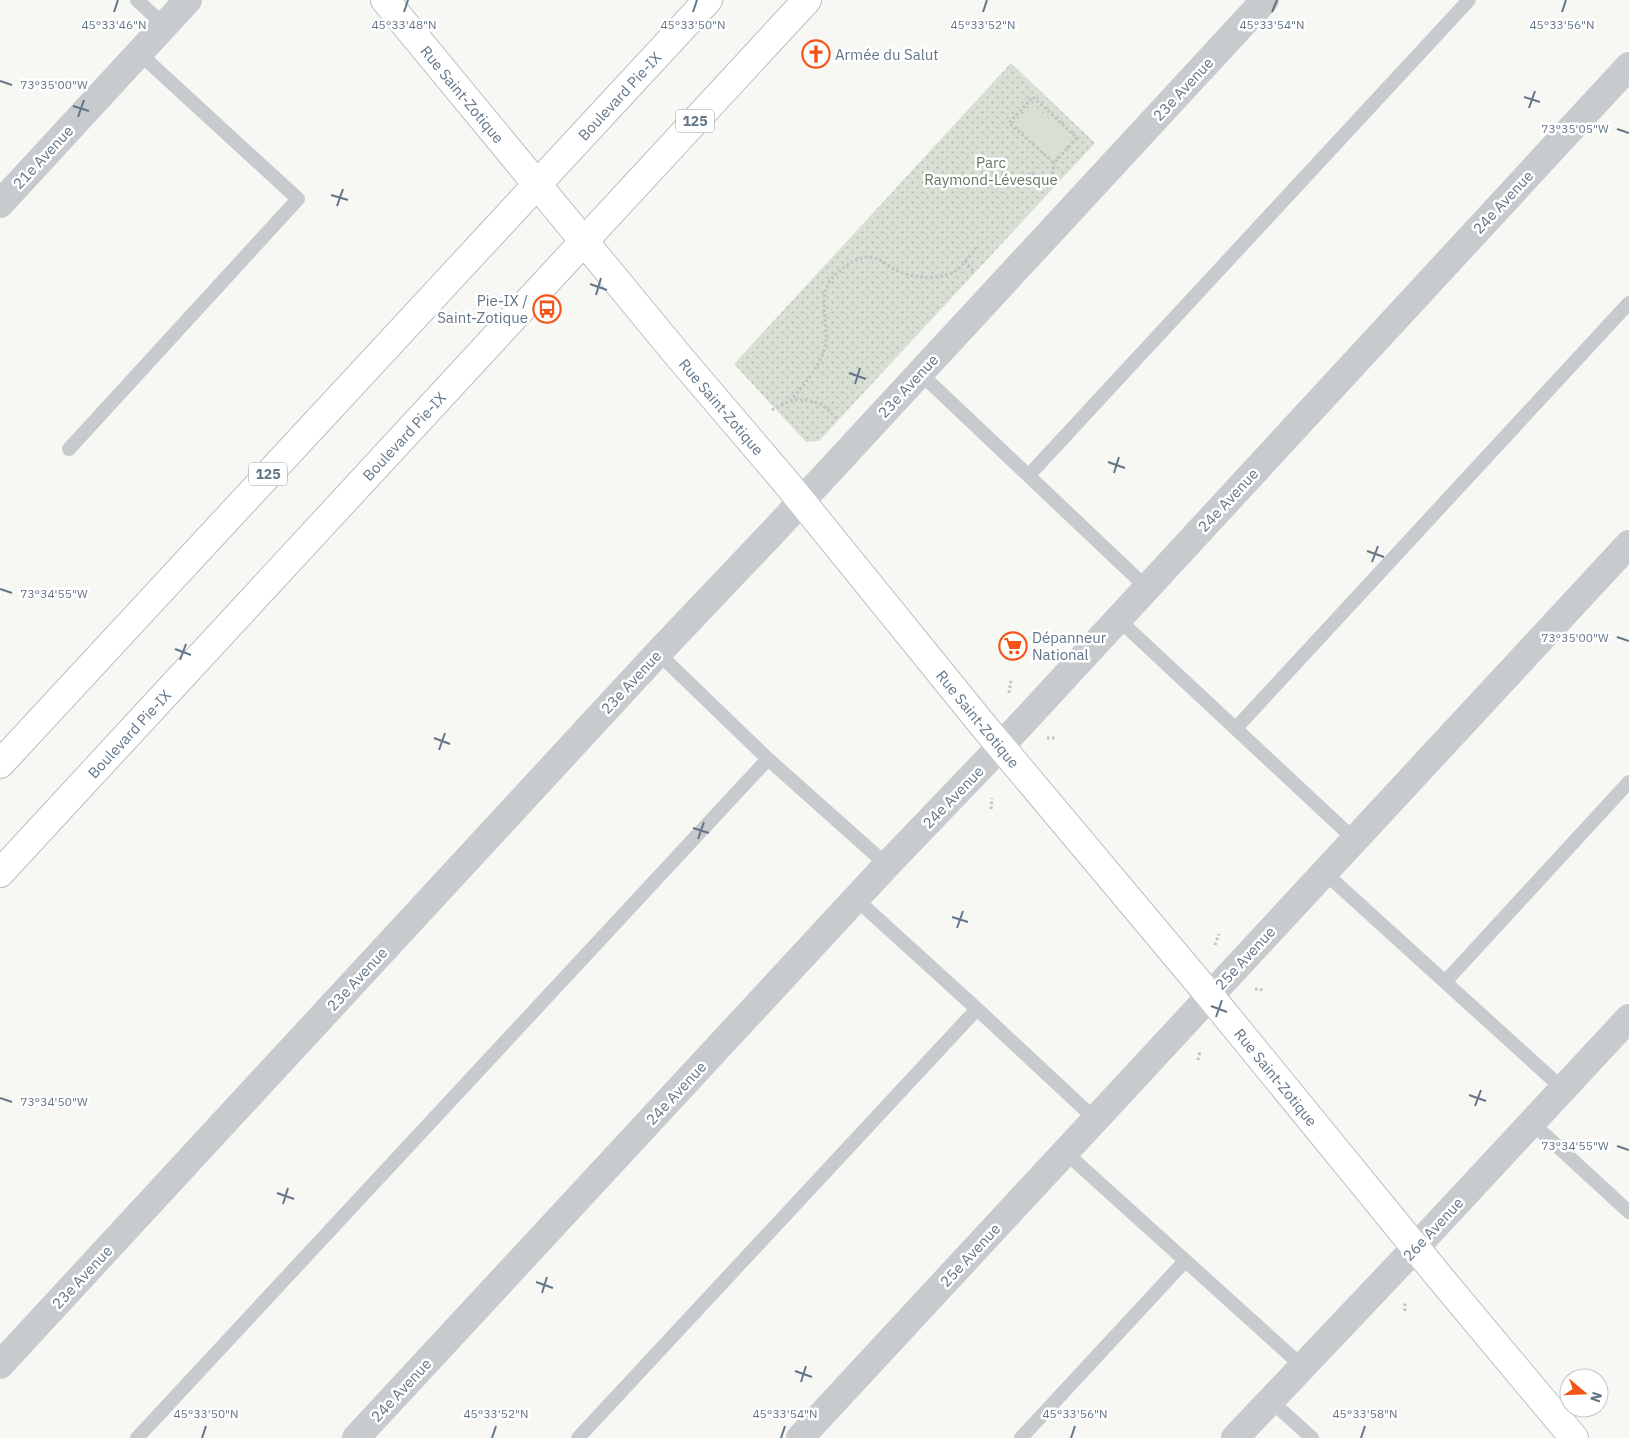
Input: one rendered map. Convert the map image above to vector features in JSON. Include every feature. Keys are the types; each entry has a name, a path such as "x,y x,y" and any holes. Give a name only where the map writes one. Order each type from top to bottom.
{"main road":[{"name":"Rue Saint-Zotique","path":"384,0 1574,1438"},
{"name":"Boulevard Pie-IX","path":"0,764 708,0"},
{"name":"Boulevard Pie-IX","path":"0,873 807,0"}],"street":[{"name":"21e Avenue","path":"0,204 188,0"},
{"name":"23e Avenue","path":"0,1365 1265,0"},
{"name":"24e Avenue","path":"356,1438 856,899 1001,746 1629,66"},
{"name":"25e Avenue","path":"800,1438 1629,544"},
{"name":"26e Avenue","path":"1235,1438 1416,1248 1629,1018"}],"lane":[{"path":"137,0 165,26"},
{"path":"1029,475 1469,0"},
{"path":"69,449 298,199 139,54"},
{"path":"1236,728 1629,303"},
{"path":"920,373 1147,588"},
{"path":"1118,619 1356,840"},
{"path":"658,653 768,759 887,866"},
{"path":"137,1438 768,759"},
{"path":"1445,982 1629,782"},
{"path":"1325,873 1563,1089"},
{"path":"856,899 1095,1120"},
{"path":"578,1438 977,1009"},
{"path":"1531,1122 1629,1212"},
{"path":"1065,1152 1302,1366"},
{"path":"1021,1438 1185,1262"},
{"path":"1270,1400 1312,1438"}],"path":[{"path":"1052,179 1054,164 1077,138 1032,97 1009,123 1054,164"},
{"path":"1028,174 1052,179 1061,187"},
{"path":"790,401 814,371 825,347 824,294 829,282 836,274 860,258 871,256 884,262 894,270 907,275 938,277 953,272 976,248"},
{"path":"965,261 978,276"},
{"path":"772,410 790,401 806,400 819,403 830,410 840,426"},
{"path":"1009,695 1011,681"},
{"path":"1046,738 1057,738"},
{"path":"990,810 992,798"},
{"path":"1216,945 1219,934"},
{"path":"1198,1060 1201,1048"},
{"path":"1405,1300 1405,1311"}],"green space":[{"name":"Parc Raymond-Lévesque","path":"1011,63 1095,143 819,441 806,442 734,364"},
{"path":"1032,103 1071,139 1053,157 1015,123"}],"place":[{"name":"Armée du Salut","path":"816,54"},
{"name":"Pie-IX / Saint-Zotique","path":"547,309"},
{"name":"Dépanneur National","path":"1013,646"}]}
